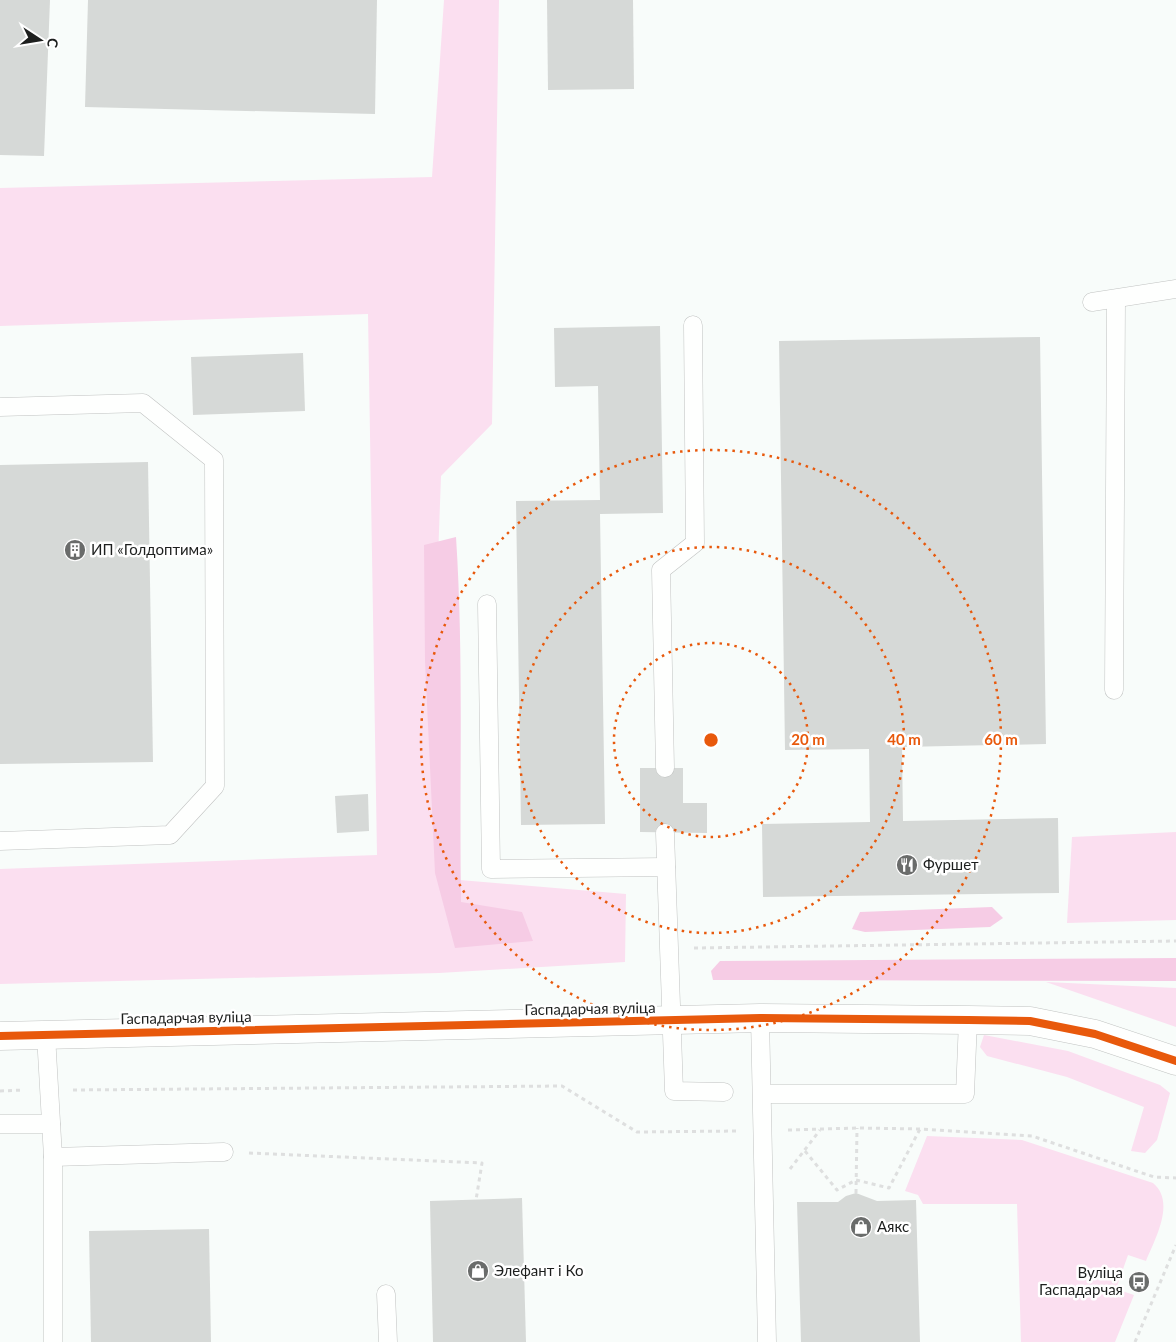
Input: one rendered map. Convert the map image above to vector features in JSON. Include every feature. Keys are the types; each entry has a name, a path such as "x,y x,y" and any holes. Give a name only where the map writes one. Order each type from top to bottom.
{"street":[{"name":"Гаспадарчая вуліца","path":"0,1036 760,1018 1030,1021 1095,1034 1176,1061"}],"lane":[{"path":"1092,302 1176,290"},
{"path":"1114,690 1116,298"},
{"path":"665,768 661,570 695,543 693,325"},
{"path":"0,406 143,403 214,460 215,776 215,786 170,835 0,841"},
{"path":"487,604 491,869 666,866"},
{"path":"665,833 674,1091 724,1092"},
{"path":"760,1018 767,1342"},
{"path":"763,1094 965,1094 968,1020"},
{"path":"46,1035 53,1157 53,1342"},
{"path":"0,1124 51,1124"},
{"path":"53,1157 224,1152"},
{"path":"386,1294 388,1342"}],"path":[{"path":"669,948 1176,941"},
{"path":"0,1091 562,1086 637,1132 857,1128 920,1129 1032,1136 1154,1177 1176,1178"},
{"path":"856,1193 857,1128"},
{"path":"820,1130 805,1150 837,1190 856,1180 889,1188 920,1129"},
{"path":"224,1152 482,1163 476,1200"},
{"path":"1135,1342 1176,1245"}],"shaded area":[{"path":"444,0 499,0 492,424 441,476 435,642 460,880 626,894 625,962 439,973 0,984 0,869 377,855 368,314 0,326 0,188 432,177"},
{"path":"456,537 461,674 461,902 522,912 533,941 455,948 435,873 425,661 424,545"},
{"path":"1176,832 1176,920 1067,923 1072,837"},
{"path":"992,907 1003,918 990,927 865,932 852,929 860,912"},
{"path":"1176,958 1176,981 713,980 711,971 720,961"},
{"path":"1046,982 1176,988 1176,1027"},
{"path":"984,1035 1068,1051 1160,1085 1170,1093 1157,1140 1145,1153 1131,1151 1144,1107 1067,1077 987,1056 980,1047"},
{"path":"927,1136 1022,1140 1153,1183 1160,1191 1163,1200 1162,1221 1146,1261 1128,1255 1116,1289 1134,1295 1115,1342 1021,1342 1017,1204 923,1204 918,1195 905,1191"}],"building":[{"path":"0,0 50,0 44,156 0,155"},
{"path":"88,0 377,0 375,114 85,107"},
{"path":"547,0 633,0 634,89 548,90"},
{"path":"660,326 663,513 600,514 605,824 521,825 516,501 600,500 598,386 555,387 554,328"},
{"path":"1040,337 1046,744 902,747 903,821 1058,818 1059,893 763,897 762,824 870,822 869,749 785,750 779,341"},
{"path":"303,353 305,411 193,415 191,357"},
{"name":"ИП «Голдоптима»","path":"148,462 153,762 0,764 0,465"},
{"path":"640,768 683,768 683,803 707,803 707,833 640,832"},
{"path":"368,794 369,831 337,833 335,796"},
{"path":"856,1193 877,1201 916,1200 920,1342 801,1342 797,1202 838,1202 846,1196"},
{"name":"Элефант і Ко","path":"522,1198 526,1342 433,1342 430,1201"},
{"path":"209,1229 211,1342 91,1342 89,1231"}],"cycle path":[{"path":"0,1036 760,1018 1030,1021 1095,1034 1176,1061"}],"place":[{"name":"ИП «Голдоптима»","path":"75,550"},
{"name":"Фуршет","path":"907,865"},
{"name":"Аякс","path":"861,1227"},
{"name":"Элефант і Ко","path":"478,1271"},
{"name":"Вуліца Гаспадарчая","path":"1139,1282"}]}
